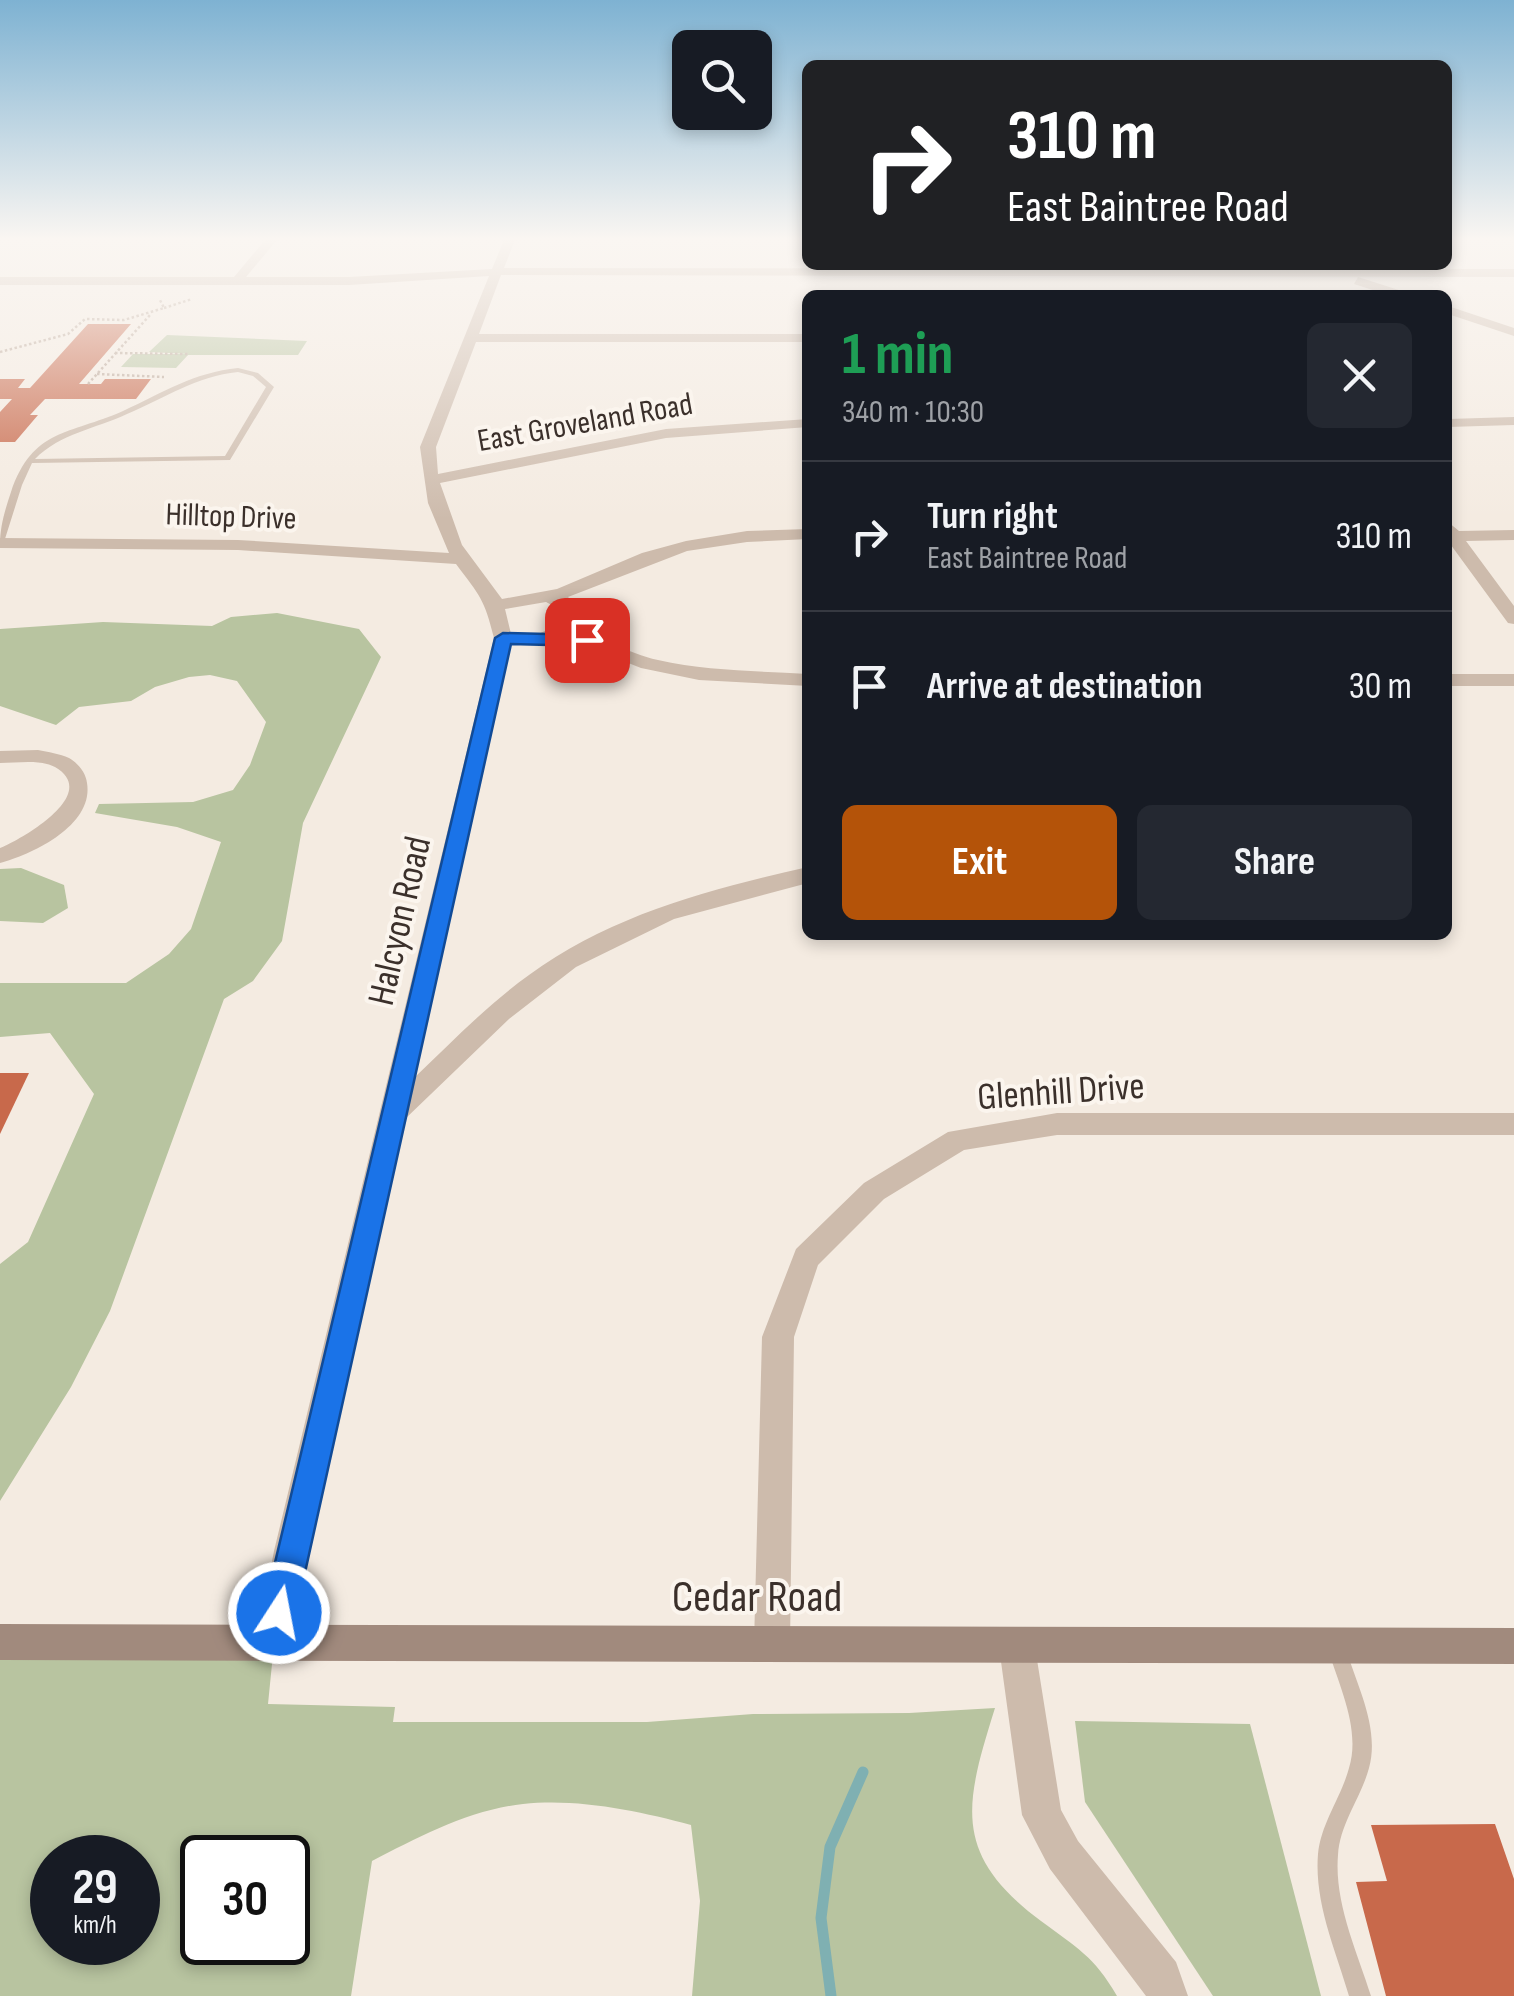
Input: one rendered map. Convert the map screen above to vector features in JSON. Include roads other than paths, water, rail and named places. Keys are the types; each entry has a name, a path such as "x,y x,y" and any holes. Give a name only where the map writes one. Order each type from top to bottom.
{"main road":[{"name":"Cedar Road","path":"0,1642 1514,1646"}],"street":[{"name":"Halcyon Road","path":"274,1644 291,1551 503,638 490,594 460,559 436,505 428,465 428,446 475,333"},
{"path":"473,338 802,338"},
{"path":"1452,423 1514,422"},
{"name":"East Groveland Road","path":"434,480 602,442 703,428 802,423"},
{"path":"1452,533 1514,535"},
{"path":"548,597 588,588 646,558 696,544 802,535"},
{"path":"1452,536 1514,619"},
{"name":"Hilltop Drive","path":"0,542 238,544 460,559"},
{"path":"538,641 564,632 588,588"},
{"path":"494,607 534,596 560,600 574,615 587,640"},
{"path":"503,638 587,640 648,664 699,674 802,680"},
{"path":"1452,680 1514,680"},
{"path":"0,756 35,756 66,765 80,781 80,793 60,825 34,843 0,856"},
{"path":"395,1112 536,983 602,940 663,912 802,877"},
{"name":"Glenhill Drive","path":"772,1644 778,1337 806,1258 874,1191 958,1140 1057,1124 1514,1124"},
{"path":"1017,1647 1042,1815 1064,1854 1160,1977 1167,1996"}],"lane":[{"path":"0,542 28,461 53,440 122,414 184,381 235,373 264,379 270,387 227,458 28,461"},
{"path":"1336,1647 1361,1736 1361,1765 1338,1815 1328,1856 1332,1898 1360,1996"}],"waterway":[{"path":"831,1996 821,1918 830,1847 863,1772"}]}
